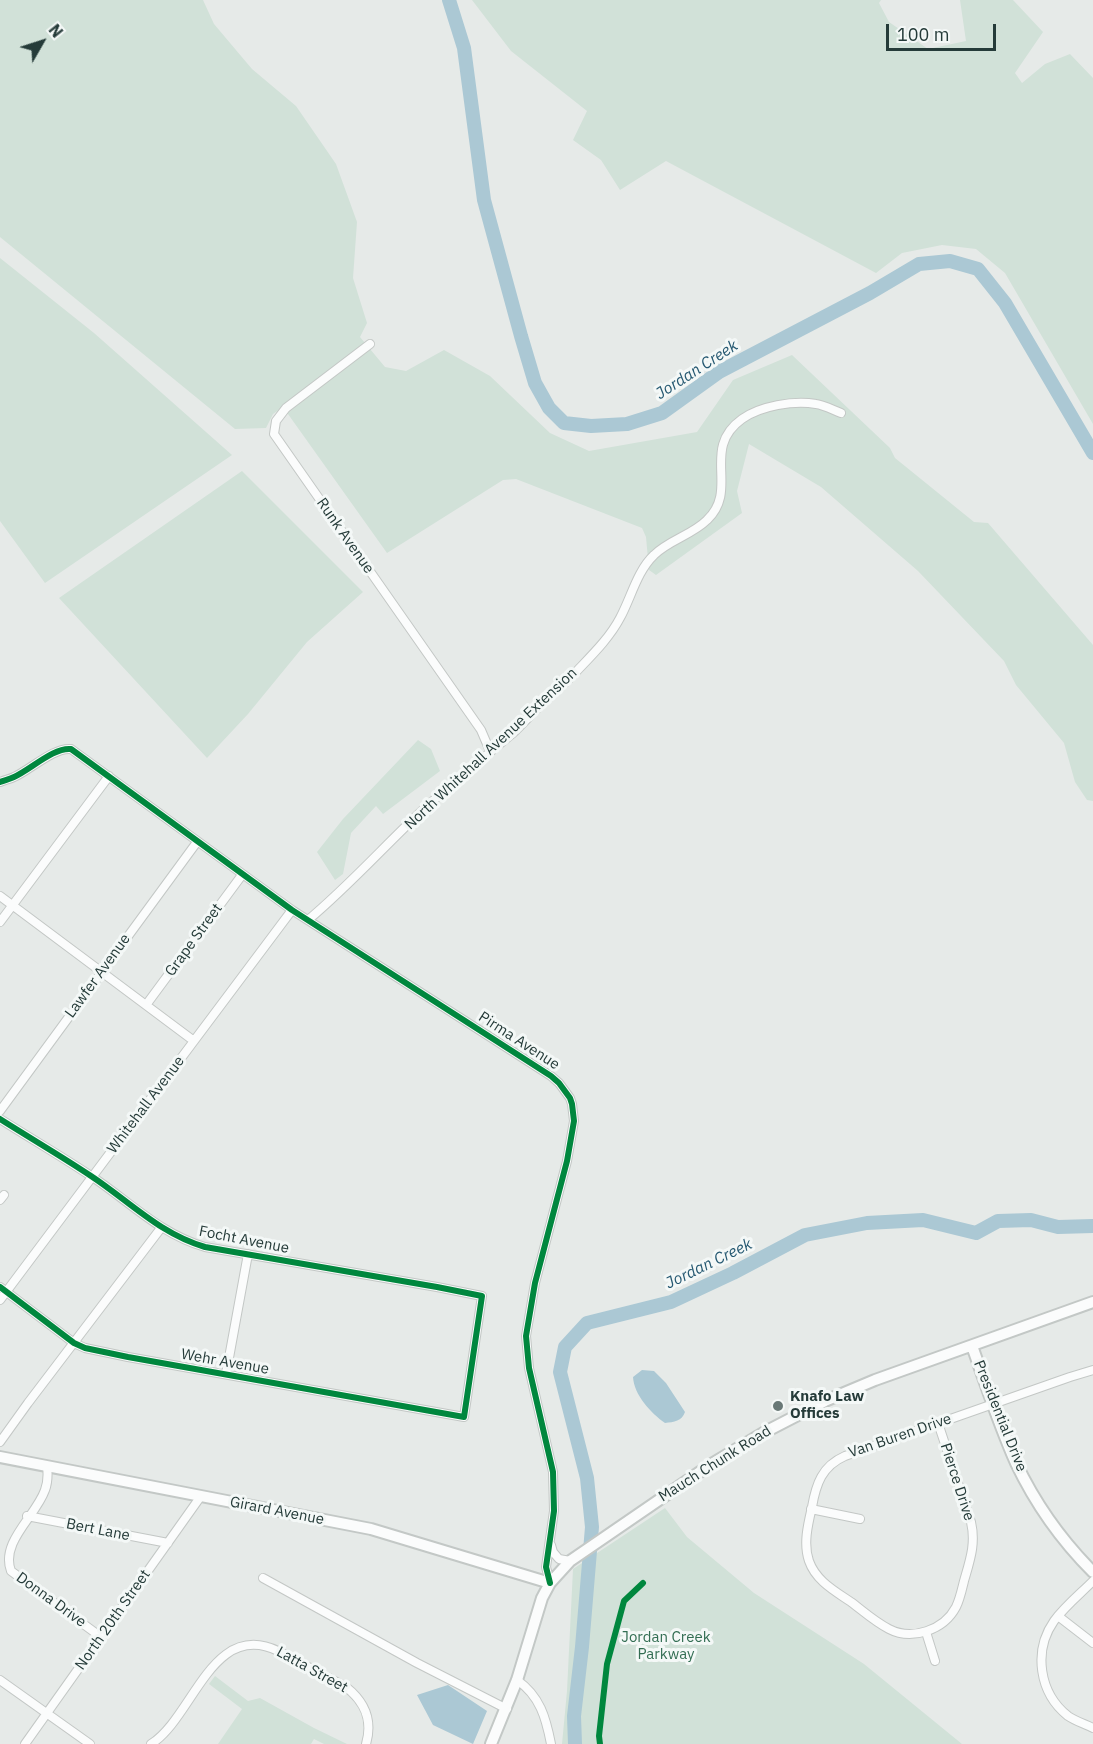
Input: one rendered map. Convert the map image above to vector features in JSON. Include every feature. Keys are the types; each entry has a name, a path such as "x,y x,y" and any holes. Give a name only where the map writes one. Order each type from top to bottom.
{"street":[{"name":"Runk Avenue","path":"370,344 286,408 276,421 274,434 481,730 490,751"},
{"name":"North Whitehall Avenue Extension","path":"308,920 427,806 512,734 570,679 606,639 621,617 633,588 653,555 707,521 716,509 723,482 721,451 730,429 756,410 790,403 818,404 841,413"},
{"name":"Pirma Avenue","path":"0,782 15,777 55,753 67,748 71,749 292,910 551,1076 565,1089 572,1104 574,1121 535,1283 526,1336 530,1375 553,1472 554,1511 546,1567 550,1583"},
{"path":"0,922 109,776"},
{"name":"Lawfer Avenue","path":"0,1111 197,842"},
{"name":"Grape Street","path":"146,1005 242,875"},
{"path":"0,896 194,1041"},
{"name":"Whitehall Avenue","path":"0,1300 3,1290 92,1177 292,910"},
{"name":"Focht Avenue","path":"0,1119 92,1177 161,1227 190,1242 482,1296 464,1417"},
{"path":"0,1442 161,1227"},
{"path":"225,1374 248,1254"},
{"name":"Wehr Avenue","path":"3,1290 74,1343 86,1348 464,1417"},
{"name":"Mauch Chunk Road","path":"491,1744 507,1709 540,1603 550,1583 570,1561 735,1449 808,1409 875,1380 1093,1302"},
{"name":"Presidential Drive","path":"972,1346 1016,1463 1050,1521 1093,1572"},
{"name":"Van Buren Drive","path":"926,1632 903,1634 887,1628 823,1582 816,1574 808,1558 806,1537 816,1486 820,1478 833,1462 845,1456 1093,1370"},
{"name":"Pierce Drive","path":"926,1632 944,1622 955,1608 974,1544 971,1522 938,1423"},
{"name":"Girard Avenue","path":"0,1457 371,1529 550,1583"},
{"name":"Donna Drive","path":"47,1466 48,1480 41,1498 6,1544 4,1554 7,1567 101,1637"},
{"name":"North 20th Street","path":"25,1744 201,1496"},
{"path":"811,1509 860,1519"},
{"name":"Bert Lane","path":"27,1516 168,1543"},
{"path":"550,1544 559,1559 570,1561"},
{"path":"263,1578 407,1658 507,1709"},
{"path":"1093,1581 1058,1616 1048,1631 1041,1660 1043,1678 1052,1698 1068,1715 1093,1728"},
{"path":"1058,1616 1093,1643"},
{"path":"926,1632 934,1661"},
{"name":"Latta Street","path":"151,1744 169,1727 218,1662 235,1649 259,1645 278,1651 355,1694 368,1718 366,1744"},
{"path":"0,1680 90,1744"},
{"path":"517,1680 530,1690 542,1707 551,1744"}],"green space":[{"path":"0,0 203,0 214,24 252,69 296,106 336,164 357,222 353,278 367,323 360,337 385,367 406,371 444,350 490,376 550,433 589,451 697,432 733,380 792,355 890,448 895,458 974,522 988,523 1093,645 1093,801 1087,800 1075,782 1064,743 1016,685 1004,661 918,571 821,487 749,444 737,491 742,513 656,575 649,570 646,537 642,528 516,479 503,480 387,553 283,407 273,414 266,428 235,429 0,237"},
{"path":"472,0 881,0 879,3 889,22 928,49 966,41 960,0 1013,0 1043,32 1015,73 1022,83 1045,64 1070,54 1093,78 1093,424 1005,273 976,249 942,245 902,253 876,273 666,161 620,190 601,160 573,140 587,111 511,51"},
{"path":"0,258 94,333 232,455 45,583 0,521"},
{"path":"242,471 363,592 307,642 248,714 207,758 59,598"},
{"path":"418,740 431,749 440,771 383,814 376,806 351,833 343,874 335,880 317,852 343,819"},
{"name":"Jordan Creek Parkway","path":"665,1508 687,1537 754,1593 864,1664 962,1744 562,1744 573,1569"},
{"path":"215,1676 248,1701 260,1698 347,1744 324,1744 314,1739 311,1744 218,1744 242,1709 209,1684"}],"water":[{"path":"642,1370 654,1371 666,1383 685,1412 680,1419 665,1423 644,1403 636,1390 633,1377"},
{"path":"448,1685 487,1711 473,1744 433,1725 417,1695"}],"waterway":[{"name":"Jordan Creek","path":"449,0 464,48 484,200 535,383 549,408 564,423 591,426 627,424 662,413 719,372 870,293 919,264 950,261 978,269 1005,303 1093,453"},
{"name":"Jordan Creek","path":"575,1744 574,1716 592,1527 587,1478 560,1372 565,1347 587,1323 671,1302 805,1235 867,1223 923,1220 976,1233 998,1221 1031,1220 1058,1227 1093,1226"}],"cycle path":[{"path":"0,782 20,774 57,752 71,749 292,910 551,1076 570,1098 574,1121 567,1161 535,1283 526,1336 529,1368 553,1472 554,1511 546,1567 550,1583"},
{"path":"0,1119 91,1176 159,1225 205,1247 482,1296 464,1417 85,1348 74,1343 0,1287"},
{"path":"600,1744 607,1664 624,1601 643,1583"}],"place":[{"name":"Knafo Law Offices","path":"778,1406"}]}
